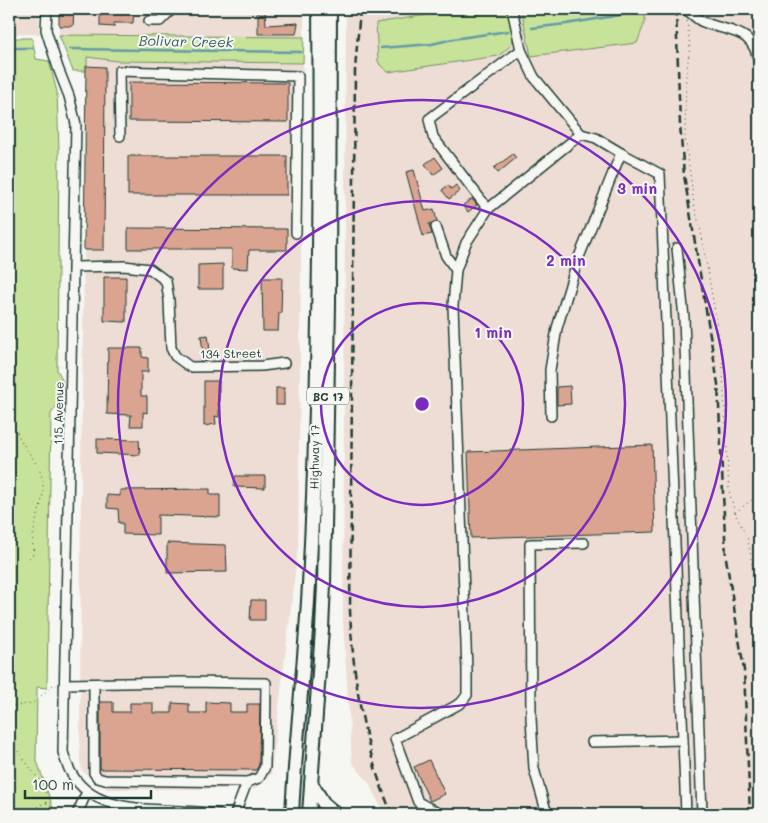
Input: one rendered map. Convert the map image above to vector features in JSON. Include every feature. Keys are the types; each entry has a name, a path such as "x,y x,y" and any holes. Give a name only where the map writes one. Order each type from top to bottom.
{"highway":[{"name":"Highway 17","path":"288,812 306,638 313,509 318,305 319,9"},
{"name":"Highway 17","path":"308,814 322,629 325,547 330,9"},
{"path":"311,783 319,797 336,814"}],"street":[{"name":"115 Avenue","path":"46,9 46,30 69,96 76,124 63,752 67,770 75,786 85,796"},
{"path":"149,21 160,20 172,9"},
{"path":"512,9 520,50 534,77 581,134 596,138 660,174 686,814"},
{"path":"685,9 701,20 737,31 754,48 759,64"},
{"path":"488,208 433,137 429,119 520,50"},
{"path":"120,136 119,72 298,76 296,233"},
{"path":"440,814 418,802 395,739 462,703 467,695 453,306 456,270 466,243 488,208 581,134"},
{"path":"551,416 550,370 556,328 577,262 621,153"},
{"path":"436,227 446,256 456,270"},
{"path":"677,248 684,318 702,814"},
{"name":"134 Street","path":"74,267 124,266 150,269 166,281 169,300 169,337 171,348 175,356 190,367 262,366 284,363"},
{"path":"675,508 691,507"},
{"path":"547,814 534,770 531,718 530,544 584,543"},
{"path":"680,648 696,647"},
{"path":"65,684 266,683 265,767 259,778 247,782 105,780 98,778 94,773 94,684"},
{"path":"592,742 683,740"},
{"path":"235,814 247,782"},
{"path":"685,785 701,785"},
{"path":"77,814 85,796 101,807 123,812 219,814"}],"path":[{"path":"685,9 690,47 686,74 685,136 694,204 701,232 722,353 729,491 735,513 748,540 759,609"},
{"path":"17,432 20,441 41,471 44,484 43,497 32,532 34,553 27,560"},
{"path":"735,513 759,494"},
{"path":"9,708 33,703 54,685 65,684"},
{"path":"9,739 45,788 47,803 56,812 70,811 63,814"},
{"path":"30,814 39,805 47,803"},
{"path":"259,814 270,809 288,812"}],"shaded area":[{"path":"9,9 39,9 39,34 9,34"},
{"path":"59,9 304,9 304,37 59,35"},
{"path":"346,9 759,9 759,814 384,814 369,783 352,762 343,621"},
{"path":"87,57 117,61 303,63 298,548 271,774 254,789 107,789 82,771 80,761 81,468"}],"green space":[{"path":"464,9 508,9 514,36 513,41 498,56 388,72 380,65 378,61 376,23"},
{"path":"521,9 645,9 645,22 637,43 531,56"},
{"path":"59,35 304,37 303,63 117,61 87,57 87,71 73,71"},
{"path":"9,38 32,38 36,59 49,61 57,92 59,150 57,370 63,382 63,393 51,414 47,688 37,687 36,758 55,814 9,814"}],"building":[{"path":"59,9 74,9 73,26 59,26"},
{"path":"100,9 134,9 133,23 114,23 114,27 100,26"},
{"path":"258,9 265,9 266,25 298,23 296,34 258,34"},
{"path":"86,66 105,67 104,250 84,250"},
{"path":"129,82 288,83 288,122 129,121"},
{"path":"513,154 516,158 498,173 494,168"},
{"path":"128,156 287,156 287,195 128,195"},
{"path":"435,157 443,168 433,175 425,164"},
{"path":"414,170 425,211 434,209 437,221 429,224 432,234 423,236 406,172"},
{"path":"448,185 451,189 456,185 460,191 449,199 442,190"},
{"path":"472,199 477,205 468,212 463,205"},
{"path":"128,228 287,229 287,250 249,250 248,269 232,268 232,249 128,249"},
{"path":"223,264 223,289 198,289 198,265"},
{"path":"104,277 126,277 126,322 104,321"},
{"path":"262,278 282,278 281,313 279,313 278,331 263,331"},
{"path":"208,335 210,350 203,352 201,336"},
{"path":"108,348 142,348 142,357 148,358 148,372 141,372 141,396 147,396 147,413 143,412 143,426 130,426 131,415 107,414"},
{"path":"204,381 219,381 219,417 215,416 216,424 204,426"},
{"path":"570,386 571,404 557,405 557,387"},
{"path":"276,388 284,388 284,405 276,405"},
{"path":"97,439 139,440 140,455 97,453"},
{"path":"652,445 655,532 471,538 468,452"},
{"path":"235,476 265,476 265,488 234,487"},
{"path":"210,489 210,495 220,495 220,517 158,515 158,535 123,534 123,523 119,523 118,509 107,508 107,495 120,496 120,490"},
{"path":"167,543 226,545 227,572 167,573"},
{"path":"251,600 265,600 265,620 250,620"},
{"path":"100,702 113,702 113,712 130,712 130,703 153,703 153,713 172,713 172,703 189,704 189,713 206,713 206,702 230,703 230,712 247,712 247,704 260,704 259,765 256,770 100,769"},
{"path":"429,760 445,794 430,801 414,767"}],"waterway":[{"name":"Bolivar Creek","path":"532,28 639,12"},
{"name":"Bolivar Creek","path":"381,48 432,44 508,31"},
{"name":"Bolivar Creek","path":"9,48 33,48"},
{"name":"Bolivar Creek","path":"70,49 301,52"}],"railway":[{"path":"360,9 355,70 350,610 357,688 367,739 374,765 392,814"},
{"path":"676,9 680,125 684,175 718,384 726,558 744,670 750,814"}]}
